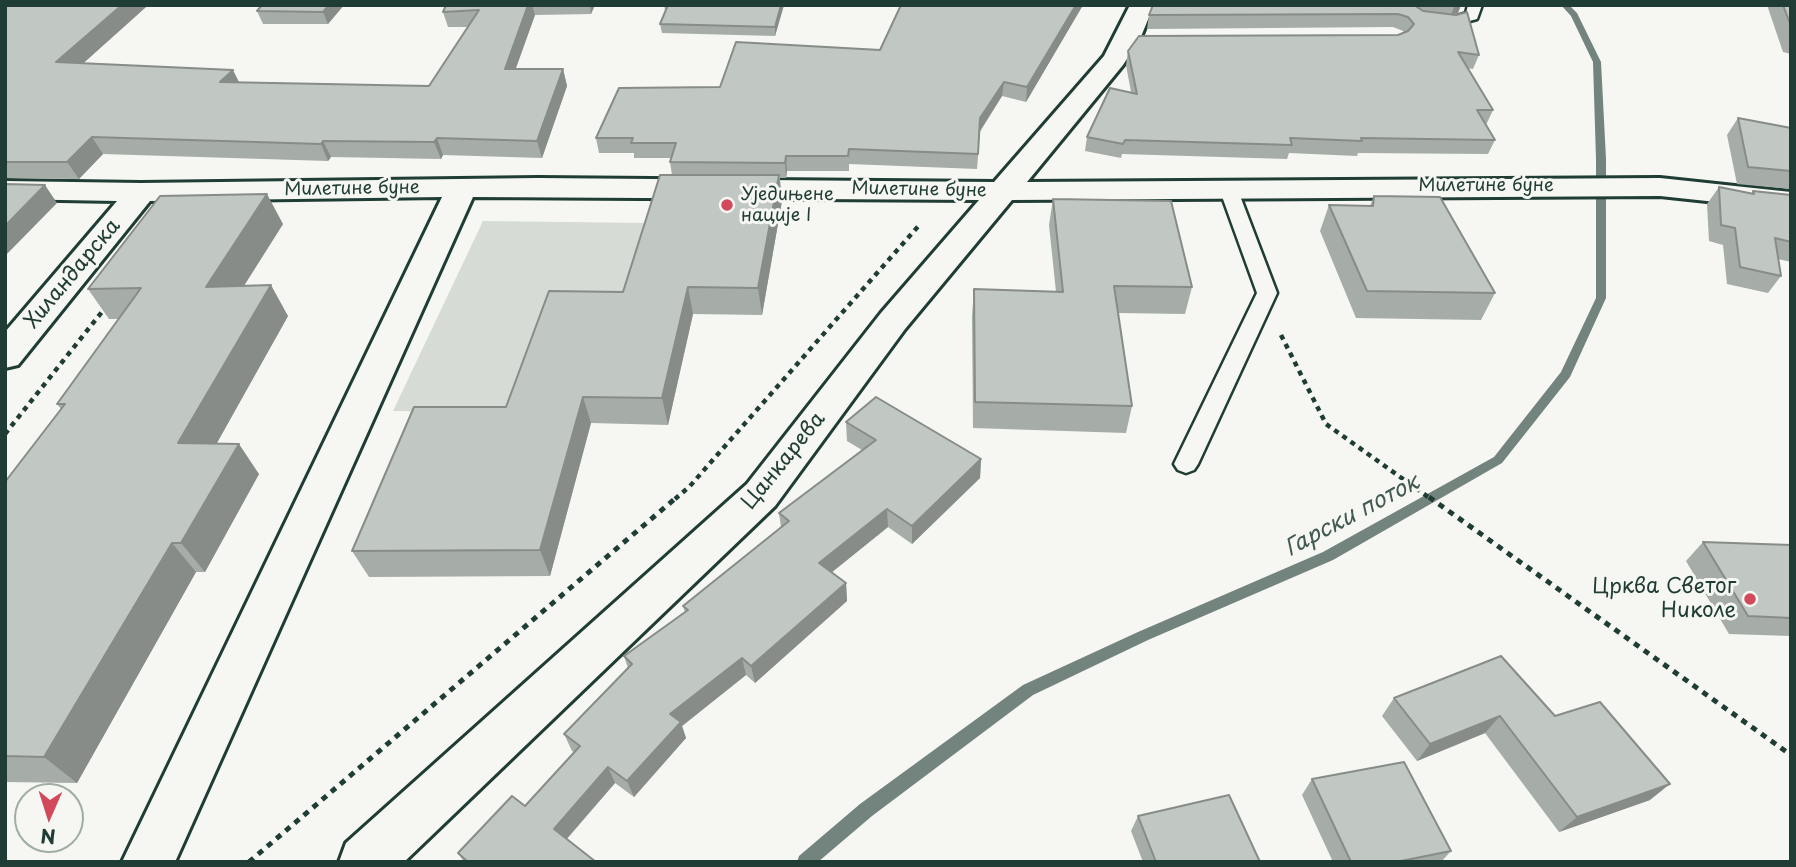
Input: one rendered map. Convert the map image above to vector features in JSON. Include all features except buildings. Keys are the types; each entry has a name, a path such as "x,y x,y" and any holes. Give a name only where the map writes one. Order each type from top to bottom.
{"street":[{"name":"Цанкарева","path":"365,862 761,495 893,321 1114,60 1142,5"},
{"path":"1127,39 1155,40"},
{"name":"Милетине буне","path":"5,190 461,188 1003,191 1472,186 1660,187 1791,201"},
{"path":"148,862 461,188"},
{"name":"Хиландарска","path":"5,356 141,191"}],"lane":[{"path":"1397,5 1423,19 1451,22 1472,16 1475,5"},
{"path":"1186,464 1267,293 1228,188"}],"path":[{"path":"249,862 690,486 922,222"},
{"path":"5,434 113,297"},
{"path":"1264,300 1326,424 1791,755"}],"shaded area":[{"path":"483,221 649,223 623,310 511,412 393,411"}],"waterway":[{"name":"Гарски поток","path":"805,862 866,810 1028,690 1143,636 1328,556 1498,460 1566,374 1601,298 1601,159 1597,62 1574,15 1565,5"}],"place":[{"name":"Уједињене нације I","path":"727,205"},
{"name":"Црква Светог Николе","path":"1750,599"}]}
